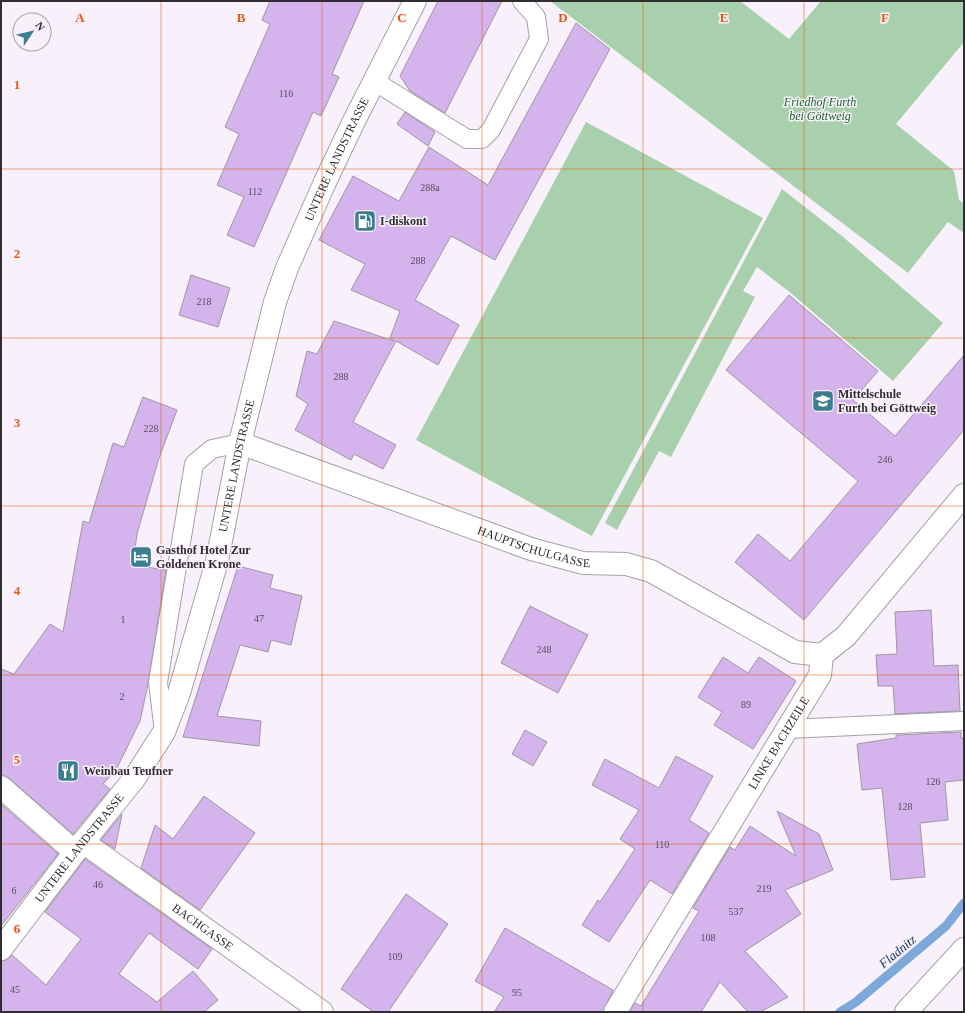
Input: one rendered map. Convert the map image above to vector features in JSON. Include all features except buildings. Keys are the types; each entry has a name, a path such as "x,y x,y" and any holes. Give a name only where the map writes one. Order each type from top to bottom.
{"street":[{"name":"UNTERE LANDSTRASSE","path":"1,949 79,847 134,779 164,732 179,692 217,560 240,443 277,295 325,182 415,1"},
{"name":"HAUPTSCHULGASSE","path":"240,443 531,549 583,563 626,564 650,571 795,652 822,655"},
{"path":"822,655 846,636 964,495"},
{"name":"LINKE BACHZEILE","path":"615,1012 820,675 822,655"},
{"name":"BACHGASSE","path":"1,787 79,847 322,1012"},
{"path":"906,1012 964,949"}],"lane":[{"path":"374,82 467,139 482,139 491,130 539,39 536,17 522,1"},
{"path":"164,732 158,682 194,464 212,449 240,443"},
{"path":"788,729 964,720"}],"green space":[{"name":"Friedhof Furth bei Göttweig","path":"550,1 740,1 789,39 821,1 964,1 964,42 896,124 954,171 959,200 964,204 964,233 948,222 908,273"},
{"path":"586,122 763,218 592,536 416,440"},
{"path":"782,189 842,236 943,323 893,381 792,294 757,267 743,291 755,297 671,457 659,451 617,530 605,523"}],"waterway":[{"name":"Fladnitz","path":"840,1012 856,1002 946,926 964,903"}],"place":[{"name":"I-diskont","path":"365,221"},
{"name":"Mittelschule Furth bei Göttweig","path":"823,401"},
{"name":"Gasthof Hotel Zur Goldenen Krone","path":"141,557"},
{"name":"Weinbau Teufner","path":"68,771"}]}
